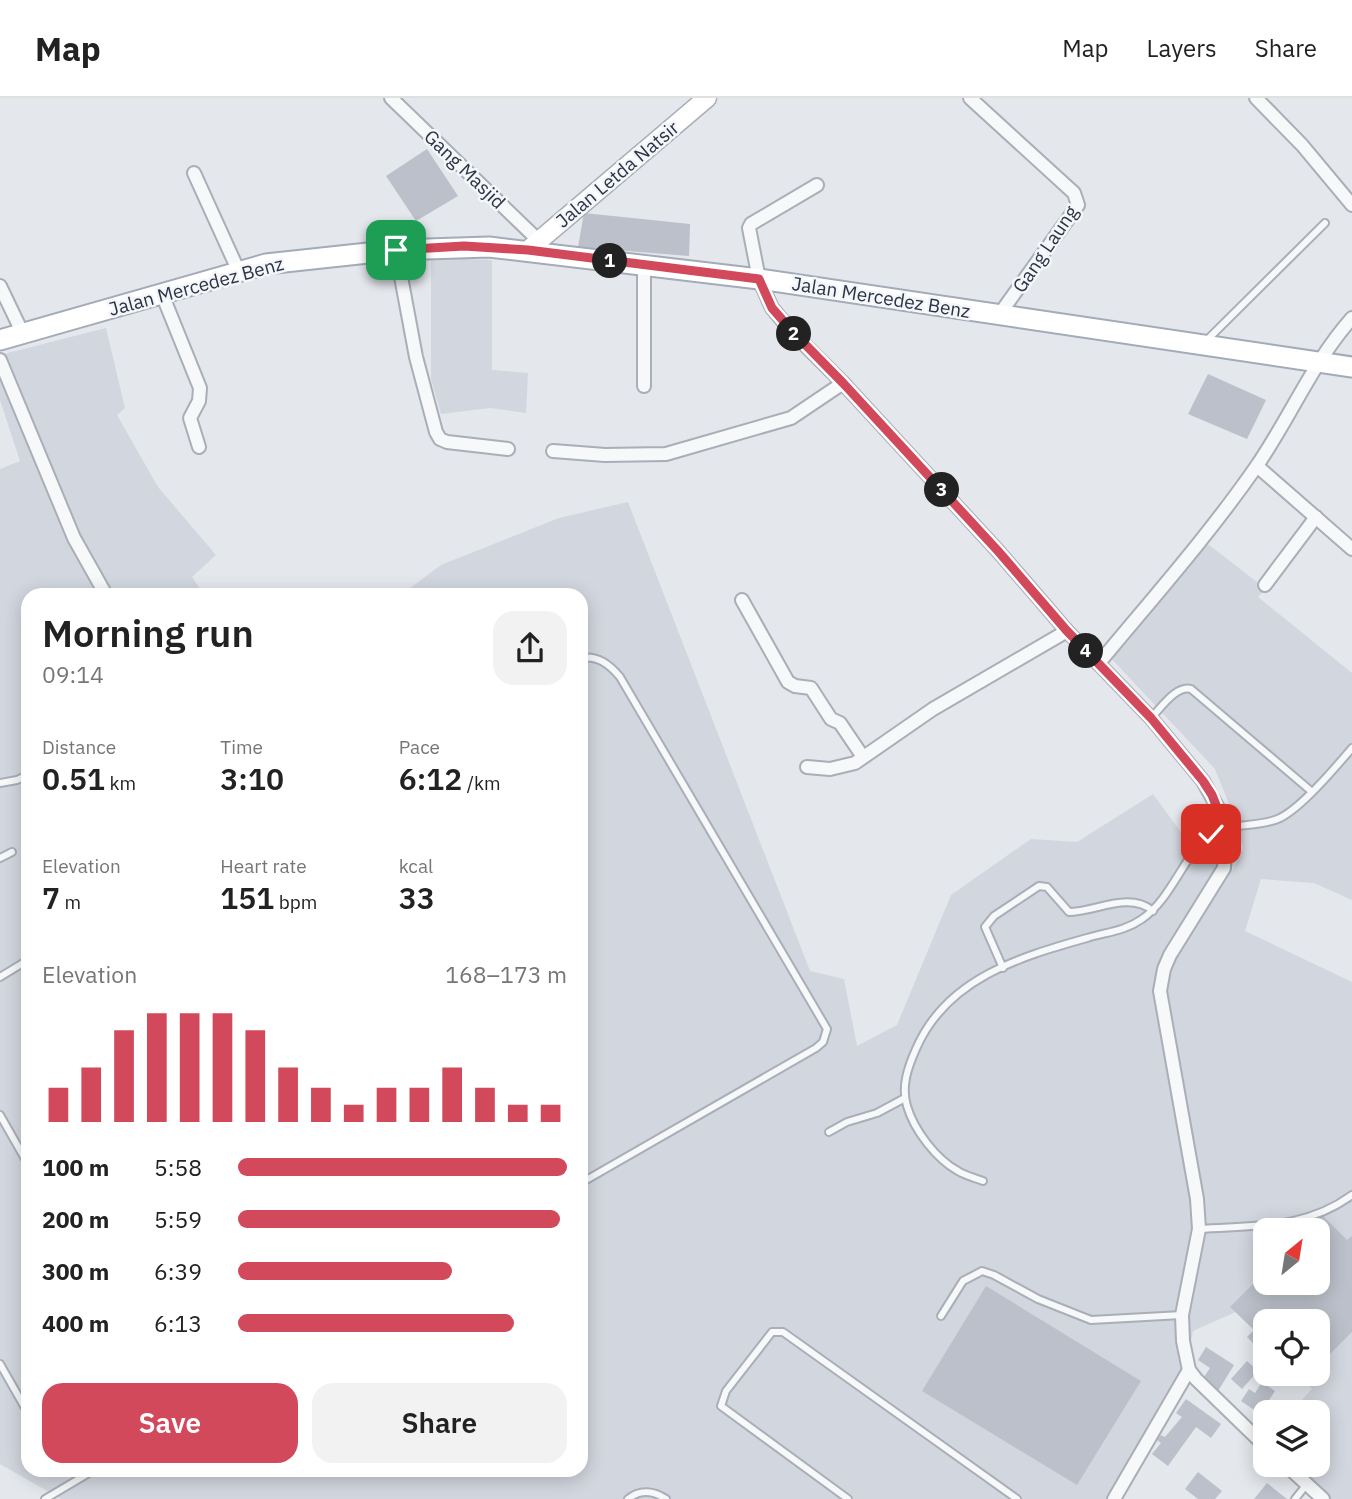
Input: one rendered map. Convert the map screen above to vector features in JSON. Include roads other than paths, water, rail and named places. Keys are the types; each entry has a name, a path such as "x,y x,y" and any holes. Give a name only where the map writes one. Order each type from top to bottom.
{"main road":[{"name":"Jalan Mercedez Benz","path":"0,340 266,264 396,250 533,245 644,265 759,279 1352,367"}],"street":[{"name":"Gang Masjid","path":"391,98 533,245"},
{"name":"Jalan Letda Natsir","path":"533,245 707,98"},
{"name":"Gang Laung","path":"970,98 1074,193 1078,205 999,315"},
{"path":"1256,98 1302,145 1352,205"},
{"path":"194,173 239,272"},
{"path":"817,185 750,226 759,279 772,308 998,551 1067,631 1151,718 1203,781 1212,795 1226,830 1224,869 1170,955 1160,991 1189,1149 1199,1229 1182,1315 1183,1341 1189,1370 1204,1390 1253,1435"},
{"path":"396,250 415,358 436,432 440,439 447,442 508,449"},
{"path":"644,265 644,386"},
{"path":"0,286 23,334"},
{"path":"162,294 200,388 199,401 190,418 199,447"},
{"path":"1099,663 1197,545 1257,466 1318,363 1352,318"},
{"path":"0,360 74,538 102,588"},
{"path":"554,451 605,455 666,454 791,418 843,383"},
{"path":"1257,466 1352,549"},
{"path":"1265,585 1316,517"},
{"path":"741,600 788,682 795,686 811,688 831,719 840,723 863,757"},
{"path":"807,767 818,770 849,766 933,709 1067,631"},
{"path":"1114,1499 1189,1370"},
{"path":"1299,1477 1322,1499"}],"lane":[{"path":"1201,345 1325,223"},
{"path":"588,657 609,665 620,677 827,1029 823,1042 816,1048 588,1178"},
{"path":"1151,718 1178,690 1185,687 1191,689 1311,791"},
{"path":"983,1181 960,1172 943,1160 916,1126 905,1098 908,1067 934,1015 960,991 1003,968 1088,938 1118,932 1135,924 1153,911 1206,838 1226,830 1278,819 1311,791 1352,748"},
{"path":"0,783 21,778"},
{"path":"0,858 12,852"},
{"path":"1003,968 985,927 994,916 1039,886 1047,887 1069,912 1132,902 1145,905 1153,911"},
{"path":"0,977 21,964"},
{"path":"829,1132 847,1122 877,1113 905,1098"},
{"path":"0,1115 21,1152"},
{"path":"1199,1229 1293,1223 1332,1210 1352,1195"},
{"path":"941,1316 963,1281 982,1271 1038,1299 1091,1320 1182,1315"},
{"path":"848,1499 721,1406 726,1391 772,1332 783,1332 1017,1499"},
{"path":"0,1364 21,1401"},
{"path":"45,1499 81,1477"},
{"path":"1295,1499 1307,1484"},
{"path":"628,1499 634,1494 647,1491 666,1499"}]}
